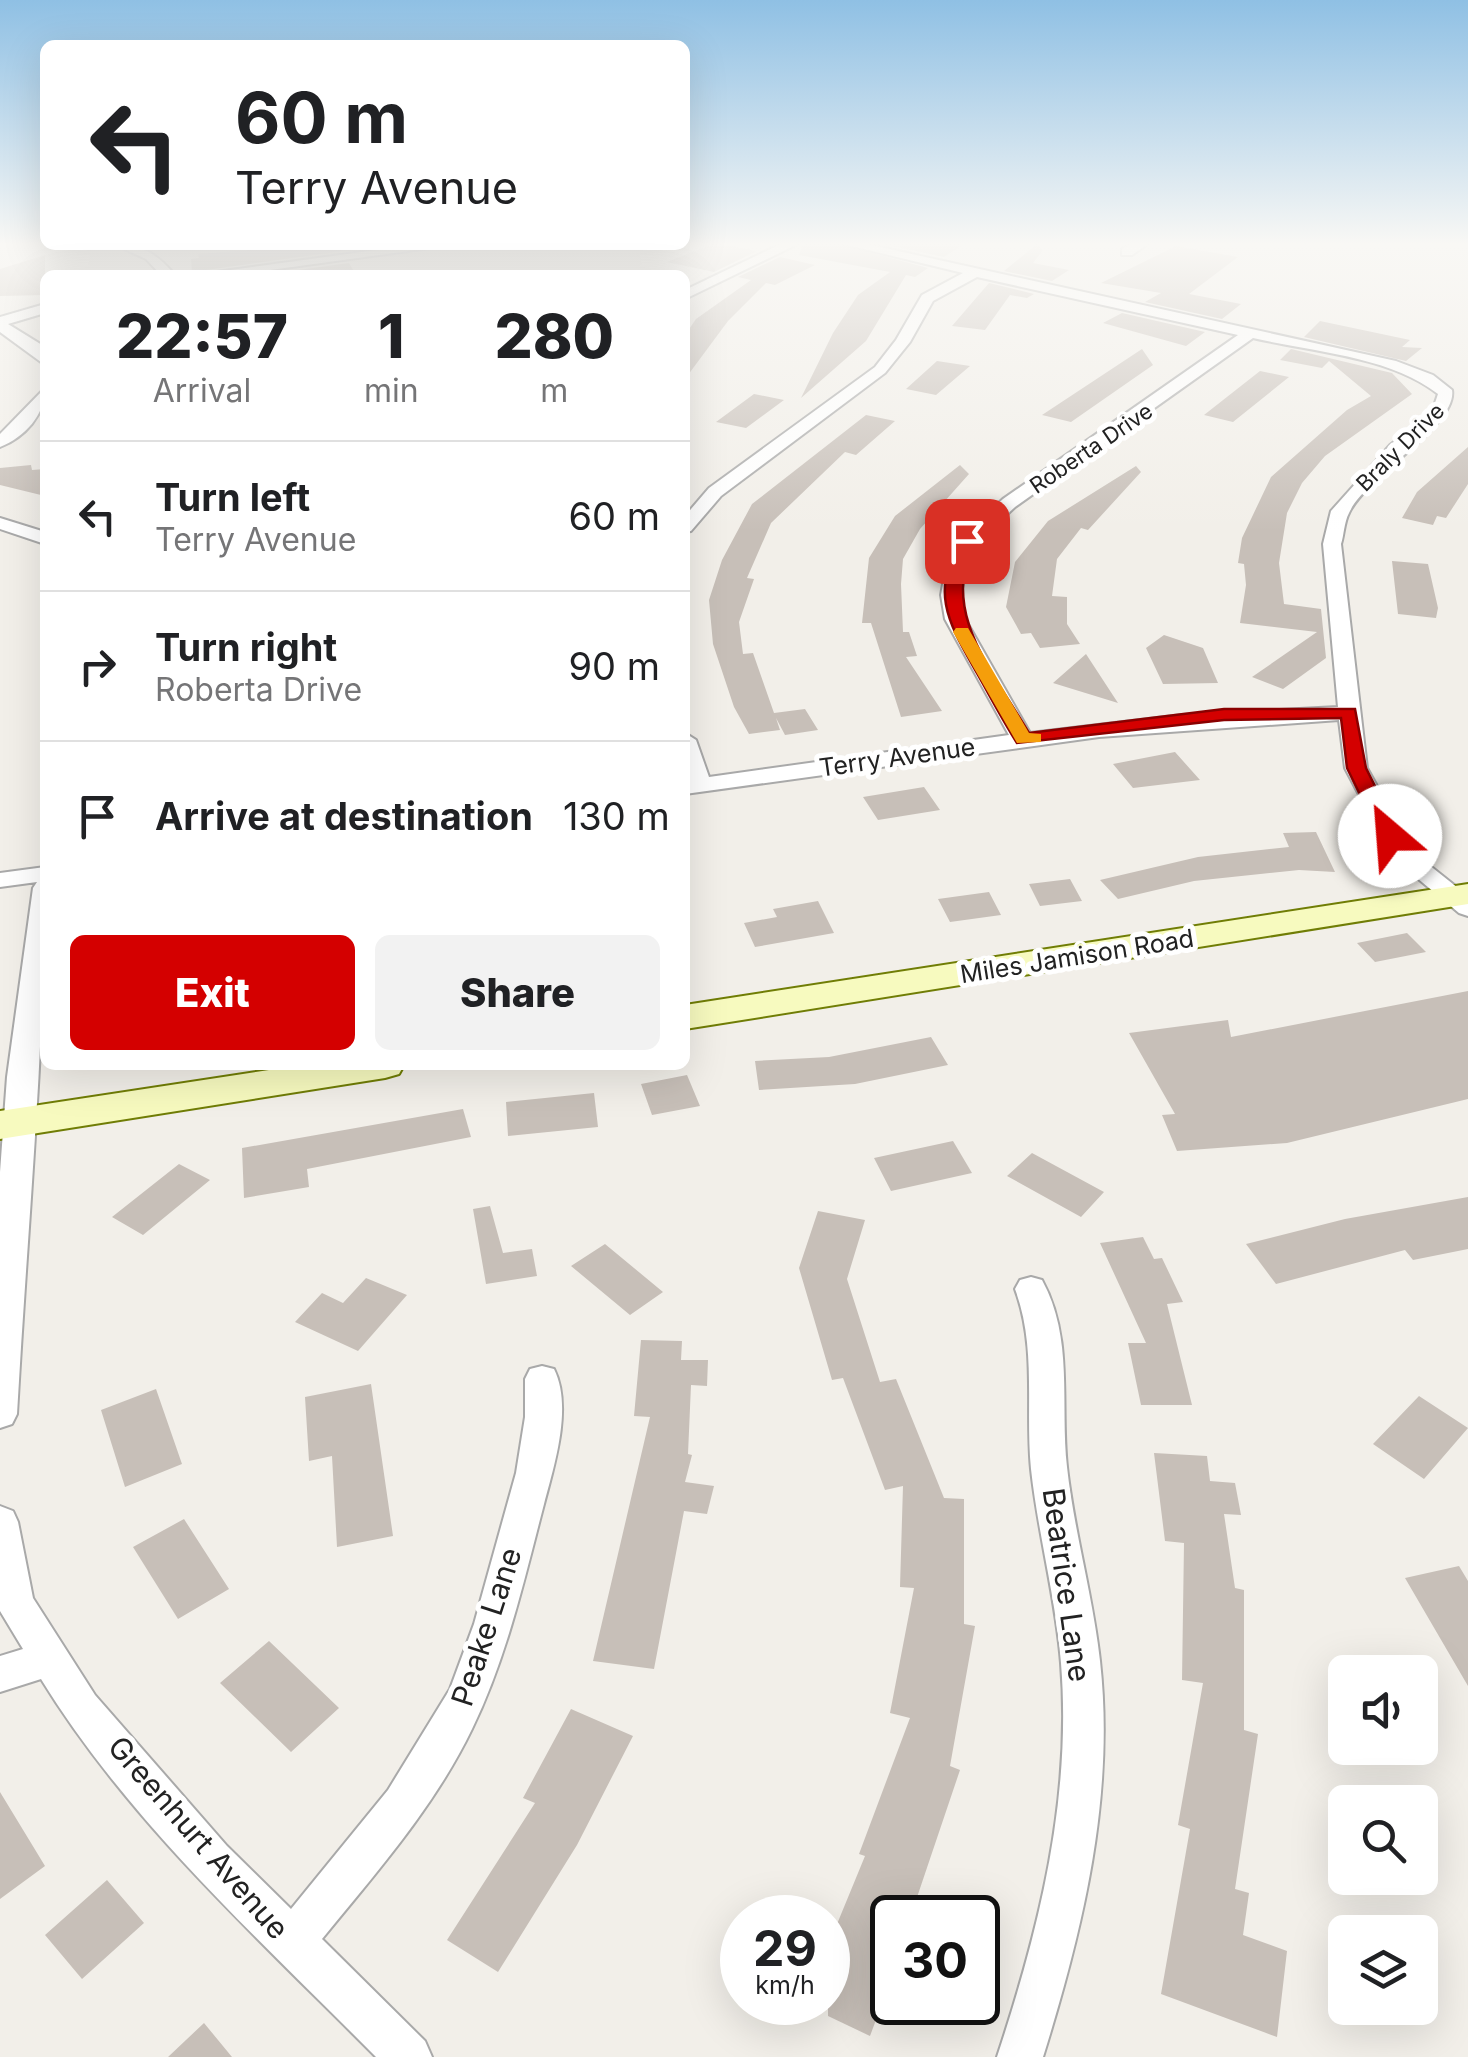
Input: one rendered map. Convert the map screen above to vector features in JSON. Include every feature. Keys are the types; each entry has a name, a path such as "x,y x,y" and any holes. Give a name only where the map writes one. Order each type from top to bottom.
{"main road":[{"name":"Miles Jamison Road","path":"690,1016 1464,899"},
{"path":"10,1123 353,1070"}],"street":[{"path":"690,522 715,492 888,362 902,339"},
{"name":"Roberta Drive","path":"1023,740 955,619 952,584 956,562 967,541 1009,503 1243,339"},
{"name":"Braly Drive","path":"1272,339 1396,366 1446,393 1445,407 1362,483 1336,521 1334,580 1356,768 1390,836 1414,868 1464,899"},
{"path":"1439,386 1468,383"},
{"path":"0,442 40,405"},
{"path":"0,524 40,536"},
{"name":"Terry Avenue","path":"692,786 1224,715 1349,713"},
{"path":"0,880 40,875"},
{"path":"0,1414 10,1123 40,924"},
{"name":"Beatrice Lane","path":"1020,2057 1043,1991 1070,1870 1082,1750 1080,1651 1072,1584 1049,1471 1044,1330 1031,1289"},
{"name":"Peake Lane","path":"291,1943 358,1860 457,1718 491,1634 535,1468 544,1398 542,1378"},
{"name":"Greenhurt Avenue","path":"0,1522 7,1588 81,1708 212,1862 409,2057"},
{"path":"0,1674 50,1658"}],"building":[{"path":"690,339 715,339 690,372"},
{"path":"830,339 867,339 866,341 801,398"},
{"path":"1161,339 1196,339 1186,346"},
{"path":"1312,339 1410,340 1402,347 1422,348 1406,361"},
{"path":"1142,349 1153,365 1071,422 1042,415"},
{"path":"1291,349 1392,373 1412,394 1325,456 1302,483 1287,513 1279,563 1284,604 1321,609 1326,658 1283,689 1252,677 1317,632 1240,623 1246,585 1244,564 1238,563 1242,538 1271,477 1347,410 1371,396 1329,361 1322,368 1280,360"},
{"path":"937,361 970,366 936,395 906,389"},
{"path":"1260,371 1289,377 1233,422 1204,415"},
{"path":"754,394 784,400 746,428 716,422"},
{"path":"866,415 895,421 856,455 845,452 771,523 747,578 754,579 739,622 743,654 753,653 774,713 805,709 818,730 785,735 776,718 780,730 749,734 734,707 713,644 709,600 722,560 752,504"},
{"path":"1468,447 1468,484 1446,518 1437,516 1433,525 1402,518 1417,492"},
{"path":"31,465 32,470 40,469 40,495 0,485 0,468"},
{"path":"960,465 969,474 920,529 903,559 901,584 903,632 909,632 917,656 906,657 942,711 901,717 871,623 862,623 869,558 895,516"},
{"path":"1136,466 1141,472 1088,530 1081,528 1057,559 1052,596 1067,597 1067,624 1080,644 1040,648 1031,633 1021,634 1006,607 1015,562 1048,521"},
{"path":"1392,561 1428,564 1438,608 1436,618 1398,614"},
{"path":"1164,635 1203,648 1218,683 1163,684 1146,648"},
{"path":"1086,654 1118,703 1053,683"},
{"path":"1175,752 1200,780 1133,788 1113,764"},
{"path":"924,787 940,810 878,820 863,797"},
{"path":"1316,832 1335,872 1299,870 1194,881 1118,899 1100,880 1198,857 1289,847 1283,833"},
{"path":"1070,879 1082,901 1040,906 1029,884"},
{"path":"989,892 1001,915 950,922 938,899"},
{"path":"818,901 834,933 755,947 744,923 777,917 773,909"},
{"path":"1407,933 1426,952 1375,962 1357,943"},
{"path":"1468,991 1468,1099 1287,1143 1177,1151 1162,1115 1175,1114 1129,1033 1228,1020 1231,1037"},
{"path":"931,1037 948,1065 855,1084 759,1090 755,1061 829,1057"},
{"path":"687,1075 700,1106 652,1115 641,1084"},
{"path":"594,1093 598,1127 508,1136 506,1102"},
{"path":"463,1109 471,1137 307,1169 309,1187 244,1198 242,1148"},
{"path":"953,1141 972,1173 891,1191 874,1158"},
{"path":"1032,1153 1104,1192 1081,1217 1007,1176"},
{"path":"179,1164 210,1180 143,1235 112,1217"},
{"path":"1468,1197 1468,1249 1413,1260 1405,1250 1276,1284 1246,1244 1345,1219"},
{"path":"490,1206 503,1253 532,1249 537,1276 486,1284 473,1209"},
{"path":"818,1211 865,1220 847,1279 880,1382 896,1379 944,1498 964,1499 964,1624 975,1626 950,1766 960,1770 918,1895 870,1895 870,2025 874,2025 870,2036 847,2025 850,2025 849,1895 865,1856 859,1854 910,1718 890,1713 914,1588 900,1587 903,1486 885,1490 843,1378 832,1380 799,1268"},
{"path":"1143,1237 1154,1259 1162,1258 1183,1302 1167,1304 1192,1405 1141,1405 1128,1343 1146,1343 1100,1243"},
{"path":"605,1244 663,1292 630,1315 571,1266"},
{"path":"366,1278 407,1295 358,1351 295,1322 322,1293 343,1303"},
{"path":"641,1340 682,1341 681,1360 708,1360 707,1386 691,1385 688,1454 692,1455 685,1482 714,1486 707,1514 684,1511 654,1669 593,1661 650,1417 634,1416"},
{"path":"371,1384 393,1536 337,1547 332,1456 309,1461 305,1397"},
{"path":"156,1389 182,1464 125,1487 101,1410"},
{"path":"1419,1396 1468,1428 1424,1479 1373,1444"},
{"path":"1154,1453 1207,1456 1210,1481 1235,1483 1241,1515 1224,1514 1235,1588 1244,1590 1244,1730 1258,1734 1235,1889 1249,1893 1243,1935 1287,1951 1277,2037 1161,1994 1190,1829 1178,1825 1203,1683 1182,1680 1184,1543 1165,1541"},
{"path":"184,1519 229,1589 178,1619 133,1547"},
{"path":"1459,1566 1468,1581 1468,1686 1405,1578"},
{"path":"269,1641 339,1708 291,1752 220,1683"},
{"path":"571,1709 633,1736 577,1845 498,1972 447,1940 535,1803 523,1798"},
{"path":"0,1792 45,1866 0,1899"},
{"path":"107,1880 144,1923 82,1979 45,1935"},
{"path":"204,2023 232,2057 168,2057"}],"slow traffic":[{"path":"962,632 1023,740 1035,738"}],"route":[{"path":"967,541 956,562 952,584 955,619 1023,740 1224,715 1349,713 1356,768 1390,836"}]}
